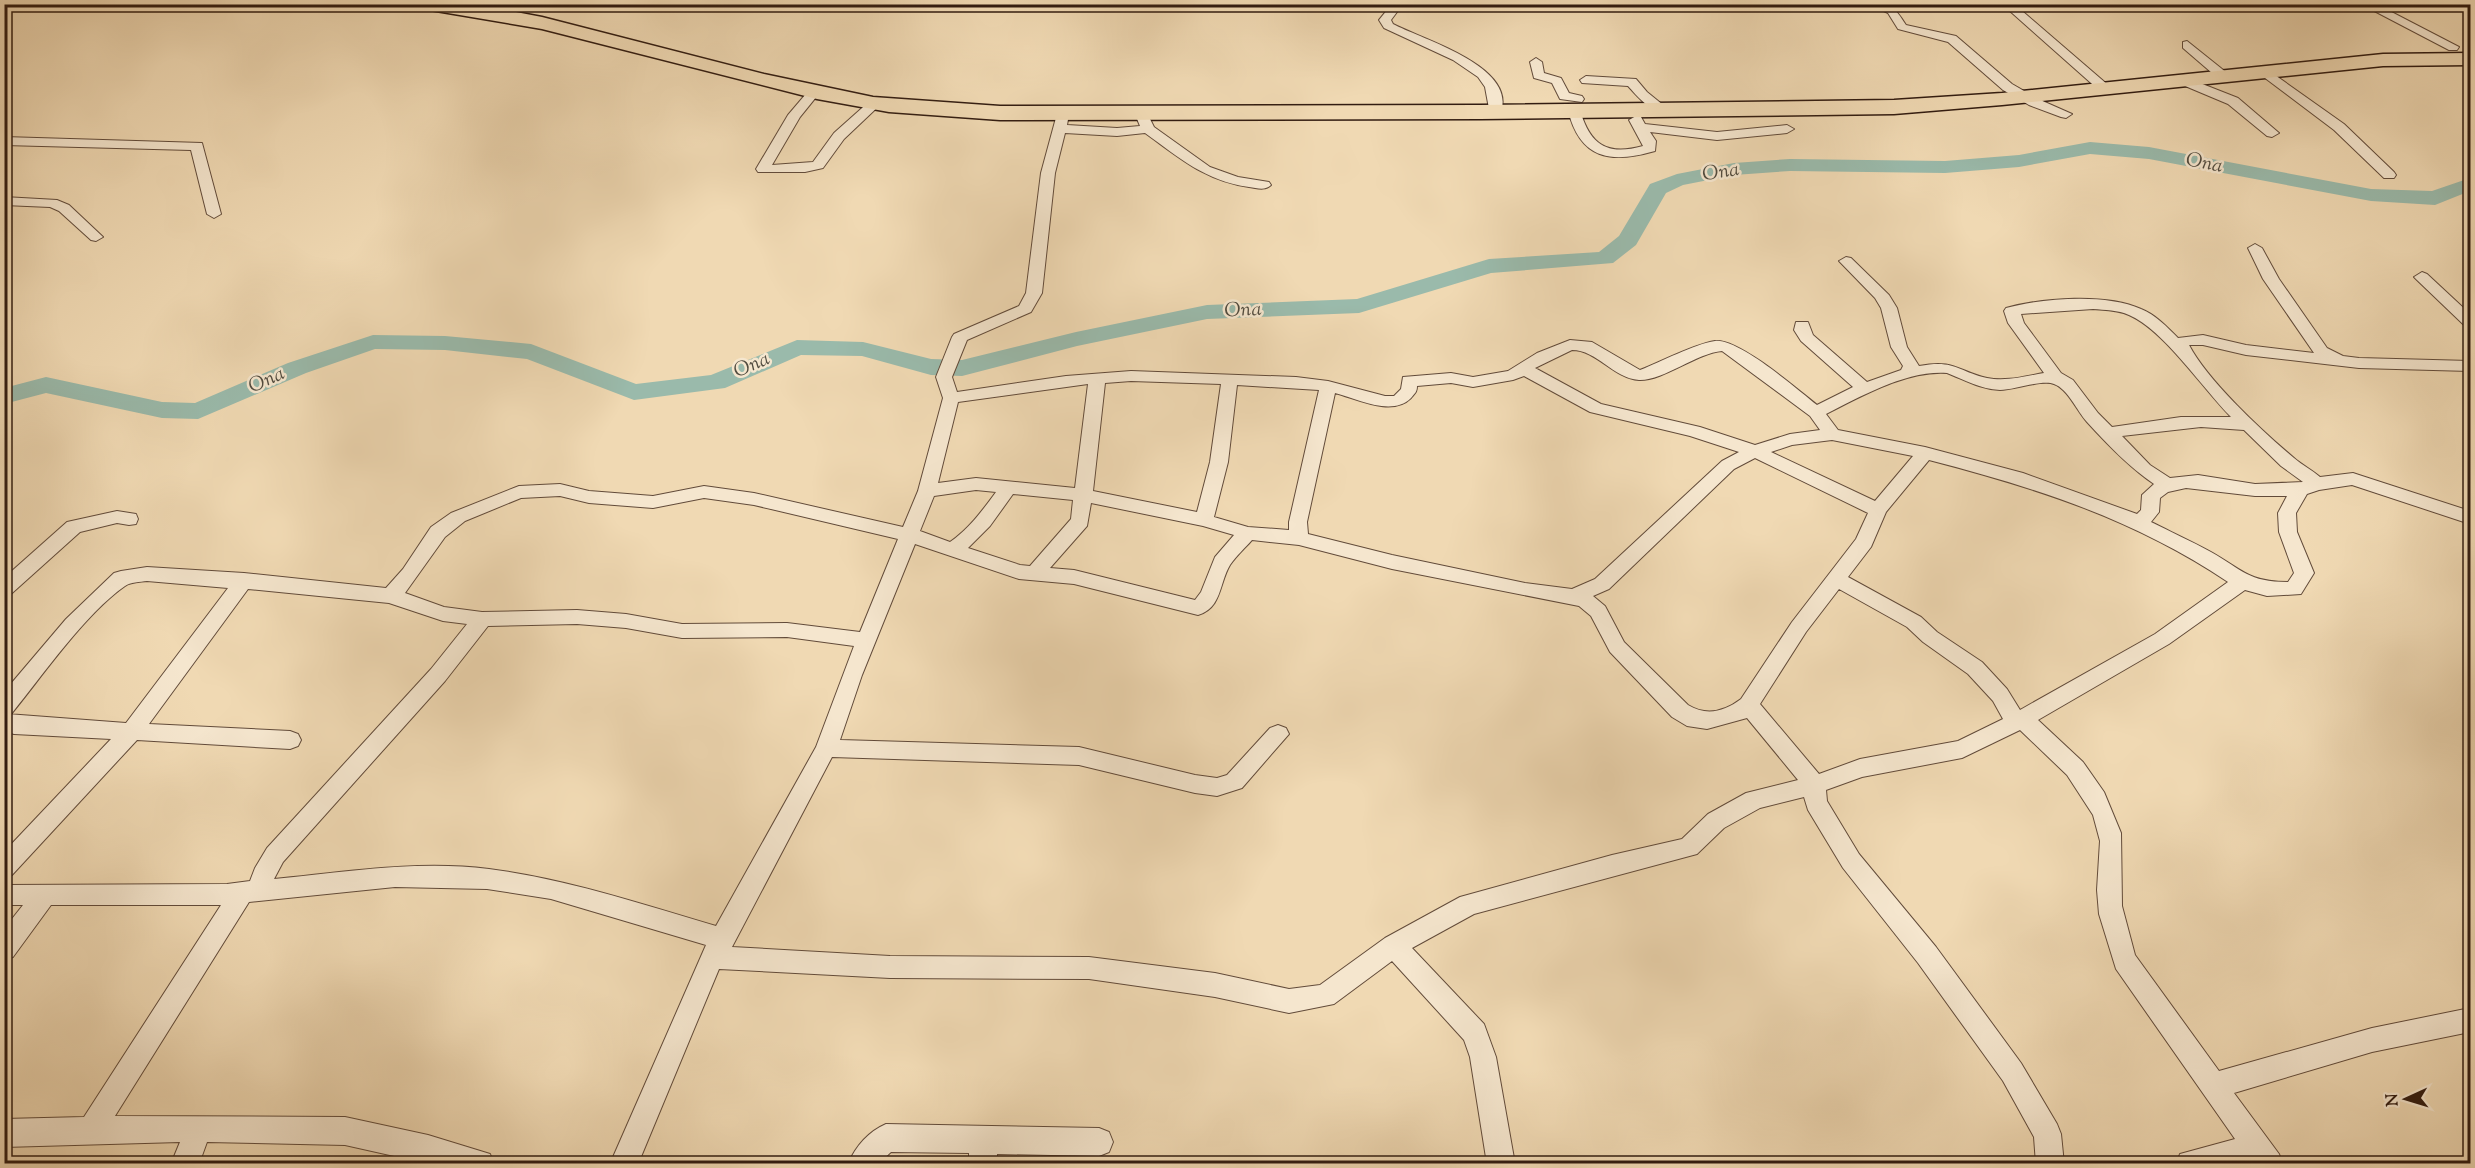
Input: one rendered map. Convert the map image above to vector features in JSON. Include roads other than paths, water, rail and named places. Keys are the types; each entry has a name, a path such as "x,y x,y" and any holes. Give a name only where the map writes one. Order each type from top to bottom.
{"highway":[{"path":"430,4 526,18 815,91 876,103 1061,122 1495,111 1579,106 1635,118 1662,109 1894,107 2022,97 2468,52"}],"street":[{"path":"1398,4 1385,20 1388,26 1454,56 1475,70 1490,83 1495,111"},
{"path":"1874,4 1892,11 1902,27 1952,39 1996,80 2022,97 2066,114"},
{"path":"2007,4 2104,88"},
{"path":"2366,4 2450,53"},
{"path":"2187,45 2223,76"},
{"path":"1536,62 1538,75 1557,81 1564,96 1579,106"},
{"path":"2265,72 2339,127 2389,175"},
{"path":"1635,118 1649,141 1650,148 1615,154 1601,151 1581,133 1576,95 1586,83 1585,76 1632,82 1643,95 1662,109"},
{"path":"2182,80 2233,101 2272,133"},
{"path":"815,91 794,115 763,170 805,168 818,165 839,136 876,103"},
{"path":"1635,118 1717,136 1787,129"},
{"path":"1145,121 1205,170 1236,181 1264,185"},
{"path":"624,1164 718,948 826,748 866,640 927,491 951,398 944,377 960,337 1024,309 1035,293 1048,173 1061,122"},
{"path":"4,141 197,146 214,214"},
{"path":"4,201 52,203 64,208 96,237"},
{"path":"2255,248 2271,279 2320,351 2340,360"},
{"path":"1846,261 1881,295 1889,308 1899,347 1911,366 1906,375"},
{"path":"2422,277 2470,322"},
{"path":"2168,485 2144,469 2108,433 2067,384 2055,377 2016,323 2012,311 2031,307 2118,306 2136,312 2182,350 2252,428 2285,460 2304,471 2308,487"},
{"path":"1802,325 1807,338 1864,388"},
{"path":"2182,350 2180,343 2186,340 2203,340 2246,350 2359,363 2470,366"},
{"path":"951,398 1066,381 1131,376 1173,379 1230,378 1328,386 1384,401 1398,401 1409,390 1409,381 1451,378 1473,382 1513,375 1543,356 1578,344 1586,345 1632,374 1642,375 1716,346 1725,346 1816,412 1832,434"},
{"path":"1522,368 1596,408 1694,431 1755,451 1878,510"},
{"path":"1816,412 1864,388 1906,375 1942,368 1955,370 1981,382 2008,386 2024,380 2055,377"},
{"path":"1204,520 1219,462 1230,378"},
{"path":"1034,574 1080,521 1083,510 1081,495 1096,404 1096,380"},
{"path":"1299,538 1298,522 1328,386"},
{"path":"2108,433 2173,423 2241,423 2252,428"},
{"path":"1574,596 1602,584 1728,465 1755,451 1790,440 1832,434 1925,453 2017,477 2123,515 2206,558 2242,582 2267,589 2294,589 2304,573 2288,532 2287,513 2308,487"},
{"path":"927,491 976,484 1081,495 1204,520 1248,533 1299,538 1392,562 1514,588 1574,596 1586,601 1598,611 1617,647 1680,711 1695,720 1707,721 1737,714 1748,705 1799,627 1863,542 1878,510 1925,453"},
{"path":"2139,523 2150,512 2151,495 2168,485 2200,481 2251,489 2308,487 2353,479 2470,518"},
{"path":"952,549 969,540 1009,487"},
{"path":"391,596 438,532 458,518 519,492 560,490 589,497 653,502 704,492 799,508 910,535 1010,569 1074,578 1198,608 1208,602 1221,563 1248,533"},
{"path":"4,589 74,527 117,518 129,519"},
{"path":"4,707 73,624 121,578 147,574 244,580 391,596 443,614 482,619 577,617 626,621 682,632 717,629 787,630 866,640"},
{"path":"1836,579 1914,622 1975,668 2000,695 2018,720 2064,755 2093,790 2111,835 2109,899 2114,927 2125,961 2263,1155 2190,1164"},
{"path":"4,868 132,731 244,580"},
{"path":"4,895 251,891 395,877 487,879 551,889 718,948 890,967 1089,968 1215,985 1289,1001 1326,996 1394,946 1468,905 1612,865 1689,847 1716,821 1754,800 1814,785 1860,768 1962,749 2162,639 2196,617 2242,582"},
{"path":"91,1130 275,855 450,661 482,619"},
{"path":"1748,705 1802,767 1814,785 1816,803 1851,861 1927,956 2012,1072 2047,1134 2050,1164"},
{"path":"4,722 14,725 290,740"},
{"path":"826,748 1079,756 1217,787 1234,782 1278,734"},
{"path":"4,949 45,895"},
{"path":"1394,946 1475,1033 1483,1057 1501,1164"},
{"path":"2212,1086 2289,1066 2373,1039 2435,1025 2470,1020"},
{"path":"185,1164 198,1129"},
{"path":"4,1133 198,1129 345,1131 425,1156 480,1164"},
{"path":"862,1164 869,1152 886,1138 983,1152 1099,1142"}],"waterway":[{"name":"Ona","path":"4,396 46,385 162,410 198,411 297,368 373,342 445,343 531,352 634,392 716,382 797,347 863,349 931,367 962,368 1076,339 1207,312 1359,306 1489,266 1605,258 1628,240 1658,189 1677,180 1734,169 1790,165 1945,167 2019,161 2090,148 2149,153 2371,195 2435,198 2470,184"}]}
